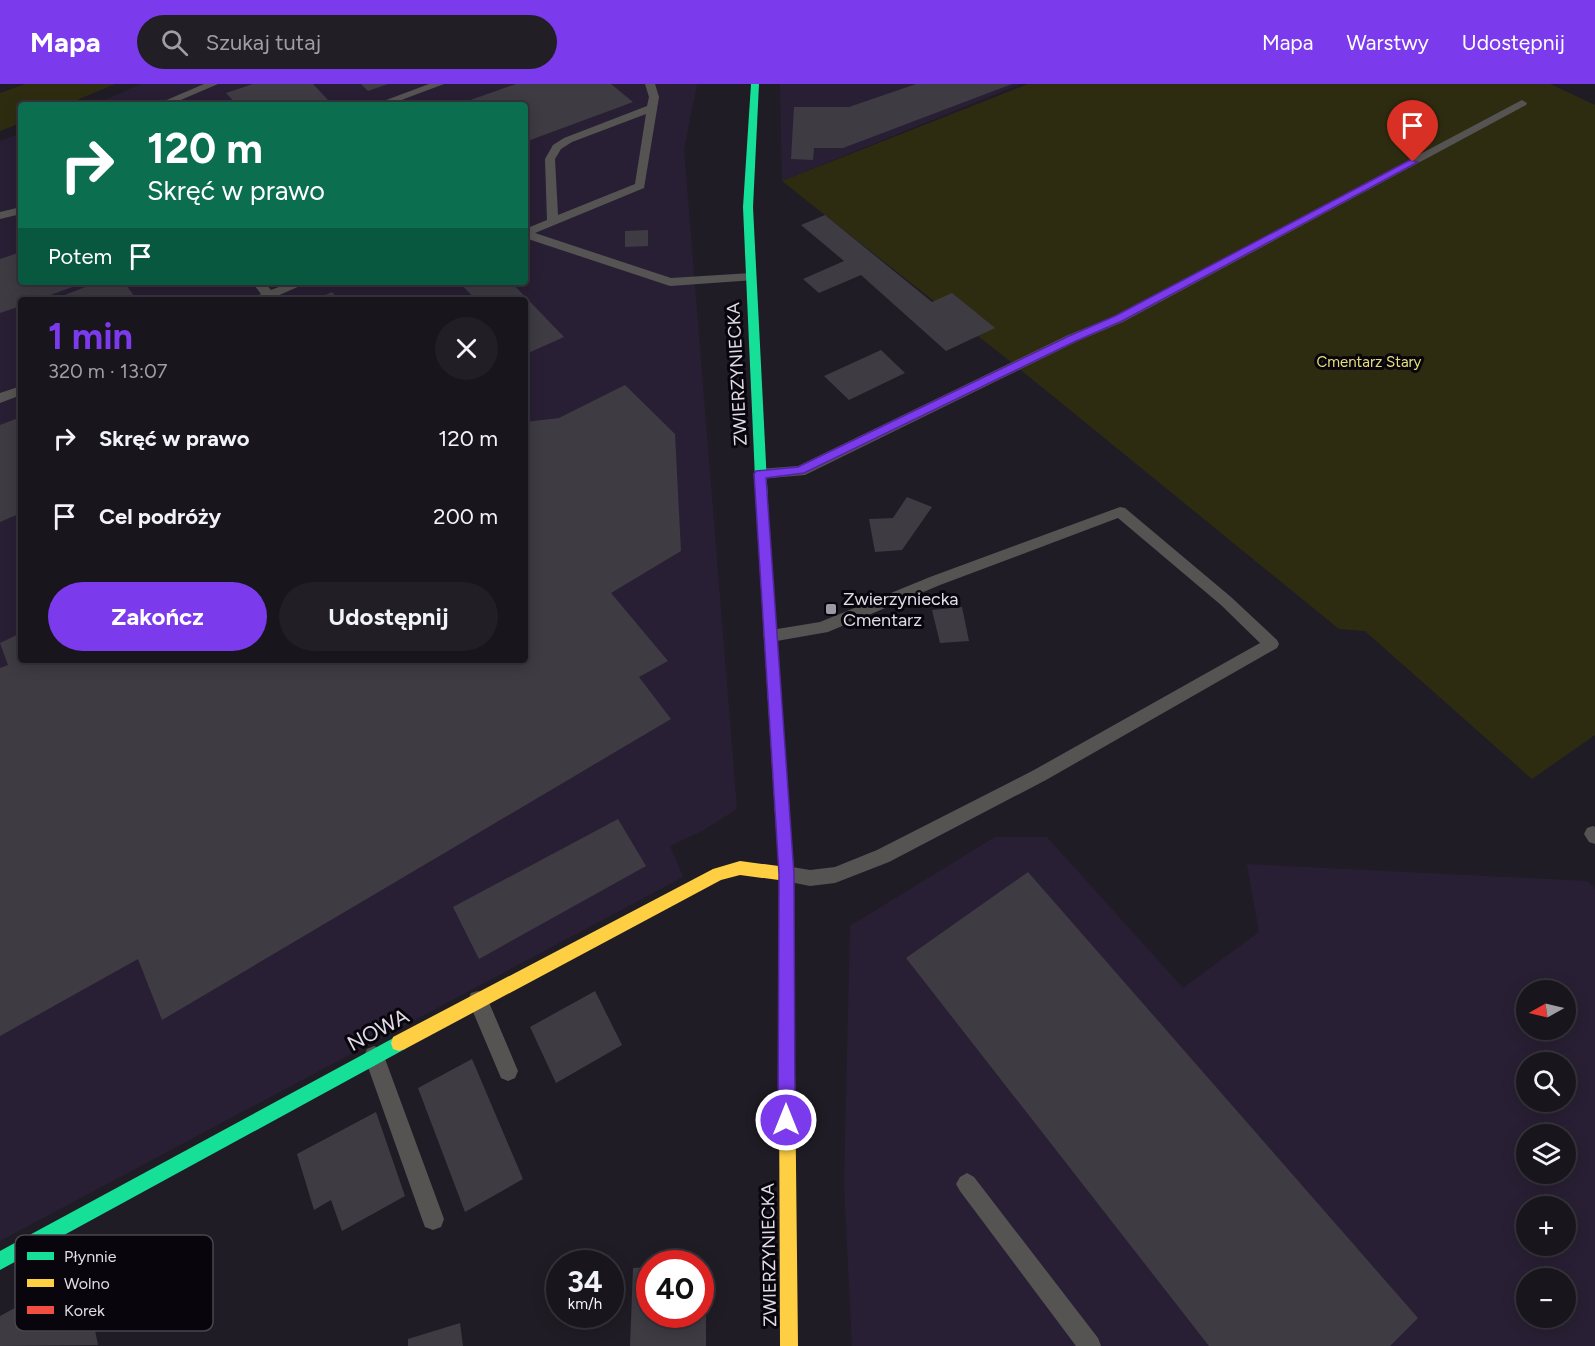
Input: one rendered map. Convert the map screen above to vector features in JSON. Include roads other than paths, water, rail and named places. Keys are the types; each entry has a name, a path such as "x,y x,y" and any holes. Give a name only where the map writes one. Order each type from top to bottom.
{"street":[{"name":"ZWIERZYNIECKA","path":"755,84 748,207 760,474 786,874 789,1346"},
{"name":"NOWA","path":"47,1235 478,1000 718,874 740,868 786,874"},
{"name":"NOWA","path":"0,1261 15,1253"}],"lane":[{"path":"168,102 213,84"},
{"path":"387,102 439,84"},
{"path":"528,233 640,186 654,97 650,84"},
{"path":"760,474 800,471 1073,338 1119,319 1522,103"},
{"path":"553,222 550,159 557,147 568,140 652,108"},
{"path":"0,216 18,211"},
{"path":"528,235 670,282 751,277"},
{"path":"265,297 295,285"},
{"path":"0,398 18,391"},
{"path":"771,636 822,628 934,581 1120,512 1226,601 1271,644 1040,774 883,856 835,875 810,878 786,874"},
{"path":"478,1000 508,1071"},
{"path":"374,1056 433,1219"},
{"path":"967,1184 1090,1346"}],"place":[{"name":"Zwierzyniecka Cmentarz","path":"831,609"}],"park label":[{"name":"Cmentarz Stary","path":"1369,362"}]}
